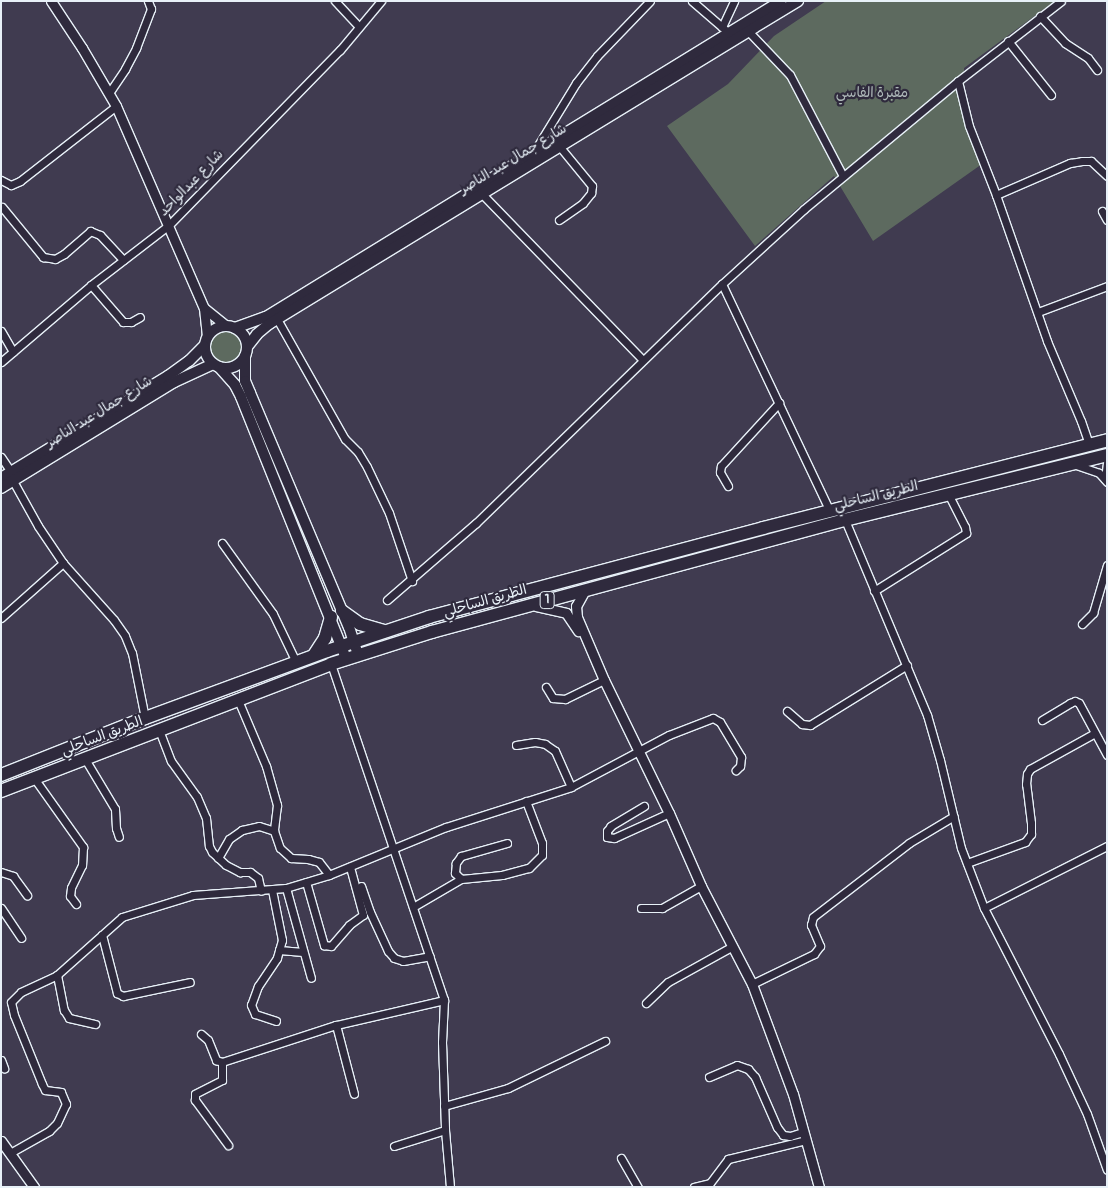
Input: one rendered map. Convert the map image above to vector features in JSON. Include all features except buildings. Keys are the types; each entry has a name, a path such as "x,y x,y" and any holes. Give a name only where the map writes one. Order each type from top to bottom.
{"highway":[{"name":"الطريق الساحلي","path":"1,791 352,657 586,588 830,511 1107,440"},
{"name":"الطريق الساحلي","path":"1,775 145,718 387,630 732,543 845,520 1107,455"},
{"path":"314,656 326,638 336,614 374,630 387,630"}],"main road":[{"name":"شارع جمال عبد الناصر","path":"231,327 266,317 534,152 725,30 781,1"},
{"name":"شارع جمال عبد الناصر","path":"246,351 257,334 277,319 798,1"},
{"path":"336,614 235,385 205,353 206,342 218,327 231,327 242,333 246,351 245,381 336,614 352,657"},
{"name":"شارع جمال عبد الناصر","path":"1,488 12,476 168,376 189,361 206,342"},
{"path":"216,365 234,366 246,351"},
{"name":"شارع جمال عبد الناصر","path":"1,478 12,476 174,382 216,365"}],"street":[{"path":"51,1 116,106 204,308 206,342"},
{"path":"148,1 151,9"},
{"path":"109,93 125,70 156,1"},
{"path":"335,1 359,27"},
{"name":"شارع عبدالواحد","path":"1,362 91,285 169,225 340,50 381,1"},
{"path":"534,152 576,83 597,56 650,1"},
{"path":"692,1 725,30 734,1"},
{"path":"387,600 412,581 524,478 722,284 842,176 1060,1"},
{"path":"1040,16 1065,43 1088,58 1097,70"},
{"path":"749,32 790,75 842,176"},
{"path":"1008,41 1051,95"},
{"path":"958,81 969,126 996,195 1047,341 1082,421 1089,444"},
{"path":"1,180 11,185 20,181 116,106"},
{"path":"559,220 583,203 591,193 592,186 560,147"},
{"path":"996,195 1076,162 1091,161 1107,176"},
{"path":"482,194 643,360"},
{"path":"2,207 43,257 55,259 64,254 90,231 100,235 123,260"},
{"path":"1102,211 1107,220"},
{"path":"722,284 830,511"},
{"path":"91,285 123,322 131,322 140,317"},
{"path":"1038,312 1107,286"},
{"path":"204,308 231,327"},
{"path":"277,319 346,439 367,466 389,513 412,581"},
{"path":"1,331 13,352"},
{"path":"728,486 720,472 721,466 779,403"},
{"path":"1,457 38,526 63,563 114,620 125,636 132,653 145,718"},
{"path":"1106,481 1107,462"},
{"path":"1071,463 1094,470 1106,481"},
{"path":"874,592 966,534 965,527 948,494"},
{"path":"845,520 927,715 967,863 984,908 1059,1054 1087,1114 1107,1170"},
{"path":"222,543 273,614 296,662"},
{"path":"1,618 63,563"},
{"path":"1082,624 1093,613 1107,565"},
{"path":"586,588 577,602 576,609 594,659 669,813 701,886 752,984 793,1094 819,1187"},
{"path":"530,604 566,613 594,659"},
{"path":"331,664 444,1000 442,1042 444,1106 450,1187"},
{"path":"787,711 802,724 810,725 907,665"},
{"path":"546,686 553,698 564,699 604,680"},
{"path":"238,700 266,766 277,805 274,832 280,848 291,858 319,862 329,875"},
{"path":"1042,720 1075,701 1079,703 1107,755"},
{"path":"10,1153 49,1131 57,1123 66,1104 61,1092 46,1090 42,1084 14,1015 11,1002 21,992 57,975 122,917 162,903 201,894 286,888 329,875 446,827 571,787 638,750 669,735 713,718 720,722 741,757 740,766 736,770"},
{"path":"159,730 171,761 197,797 206,818 209,846 226,865 240,872 250,872 258,878 261,891"},
{"path":"967,863 1004,851 1028,838 1031,823 1026,784 1027,774 1030,769 1095,733"},
{"path":"516,745 540,743 555,751 571,787"},
{"path":"85,759 115,809 116,828 119,837"},
{"path":"34,778 83,847 82,865 71,888 70,896 76,904"},
{"path":"413,907 461,879 502,875 529,868 542,855 542,843 526,801"},
{"path":"644,806 611,826 606,831 607,837 614,838 669,813"},
{"path":"752,984 814,954 820,946 811,925 813,917 909,843 954,816"},
{"path":"218,858 229,839 242,830 259,826 274,832"},
{"path":"461,879 455,873 456,863 462,856 507,843"},
{"path":"984,908 1107,846"},
{"path":"306,882 324,944 331,946 349,925 363,915 350,867"},
{"path":"1,872 13,876 27,895"},
{"path":"361,886 388,951 394,958 404,961 430,956"},
{"path":"641,908 662,908 701,886"},
{"path":"286,888 311,978"},
{"path":"272,890 282,940 277,958 258,986 251,1005 255,1014 276,1021"},
{"path":"1,908 21,938"},
{"path":"102,934 117,993 123,996 190,982"},
{"path":"646,1003 668,982 732,946"},
{"path":"279,950 304,952"},
{"path":"57,975 64,1010 68,1018 96,1024"},
{"path":"201,1034 208,1040 216,1060 222,1062 336,1025 444,1000"},
{"path":"336,1025 354,1094"},
{"path":"444,1106 508,1088 605,1041"},
{"path":"1,1060 4,1068"},
{"path":"222,1062 222,1080 195,1094 195,1100 228,1146"},
{"path":"708,1077 737,1065 748,1069 755,1077 777,1127 783,1135 805,1136"},
{"path":"394,1146 445,1130"},
{"path":"694,1187 710,1183 728,1159 805,1136"},
{"path":"1,1141 34,1187"},
{"path":"621,1158 638,1187"}],"green space":[{"name":"مقبرة الفاسي","path":"826,1 1055,1 964,68 965,127 982,164 873,241 834,176 755,246 667,126 728,84 774,36"},
{"path":"226,329 233,330 239,334 243,340 243,354 239,360 233,364 226,365 219,364 213,360 209,354 208,347 209,340 213,334 219,330"}]}
